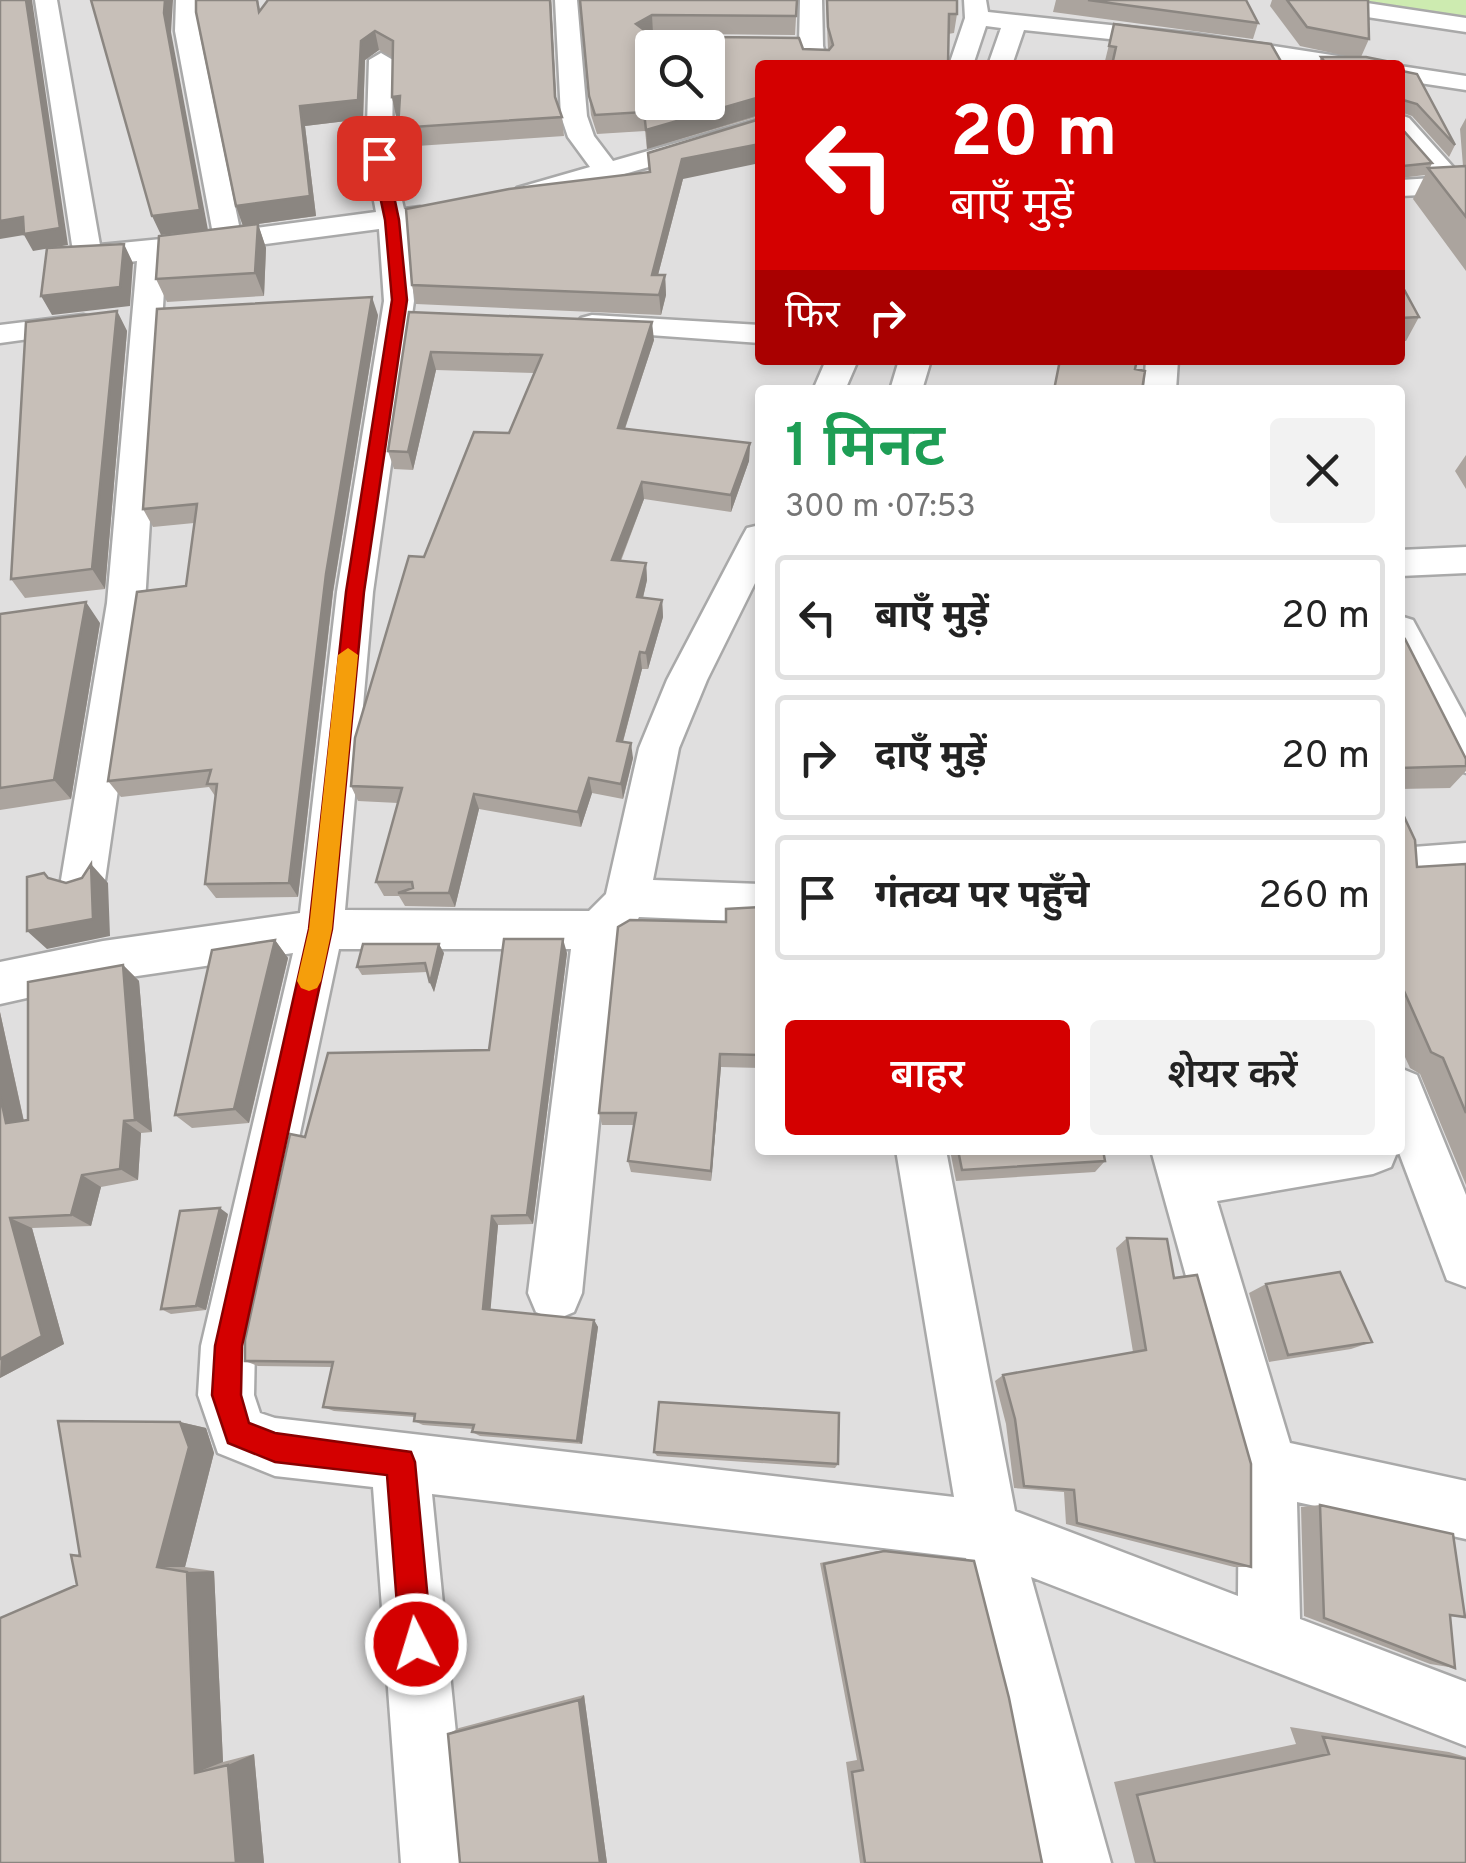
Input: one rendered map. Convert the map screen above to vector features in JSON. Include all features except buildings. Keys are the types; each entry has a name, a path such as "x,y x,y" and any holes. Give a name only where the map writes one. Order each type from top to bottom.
{"street":[{"path":"46,0 86,245 100,255 450,210"},
{"path":"187,0 188,31 228,240"},
{"path":"566,0 574,116 581,137 608,173"},
{"path":"807,52 811,0"},
{"path":"1302,0 1466,25"},
{"path":"963,60 976,9 1014,24 1194,53 1286,60"},
{"path":"1002,60 1014,24"},
{"path":"380,60 379,158 392,220 398,309 355,592 320,929 228,1346 226,1395 238,1433 275,1447 990,1531 1269,1639 1464,1721"},
{"path":"1405,73 1466,82"},
{"path":"1405,128 1460,185"},
{"path":"508,198 608,173 755,129"},
{"path":"1405,188 1460,185"},
{"path":"83,880 108,605 158,315 152,250"},
{"path":"361,303 432,318"},
{"path":"0,334 158,315"},
{"path":"557,322 755,334"},
{"path":"555,1293 611,914 659,748 687,680 746,596 755,558"},
{"path":"1405,563 1466,560"},
{"path":"1405,640 1466,757"},
{"path":"1405,866 1466,862"},
{"path":"0,983 103,960 320,929 755,904"},
{"path":"923,1155 990,1531 1077,1863"},
{"path":"1269,1639 1268,1466 1181,1166 1300,1155"},
{"path":"1402,1155 1466,1261"},
{"path":"400,1462 435,1863"},
{"path":"1268,1466 1466,1510"}],"shaded area":[{"path":"0,0 1466,0 1466,1863 0,1863"}],"green space":[{"path":"1316,0 1466,0 1466,21"}],"slow traffic":[{"path":"309,981 320,929 348,655"}],"route":[{"path":"379,158 392,220 399,300 355,592 320,929 228,1346 226,1395 238,1433 275,1447 400,1462 416,1644"}]}
